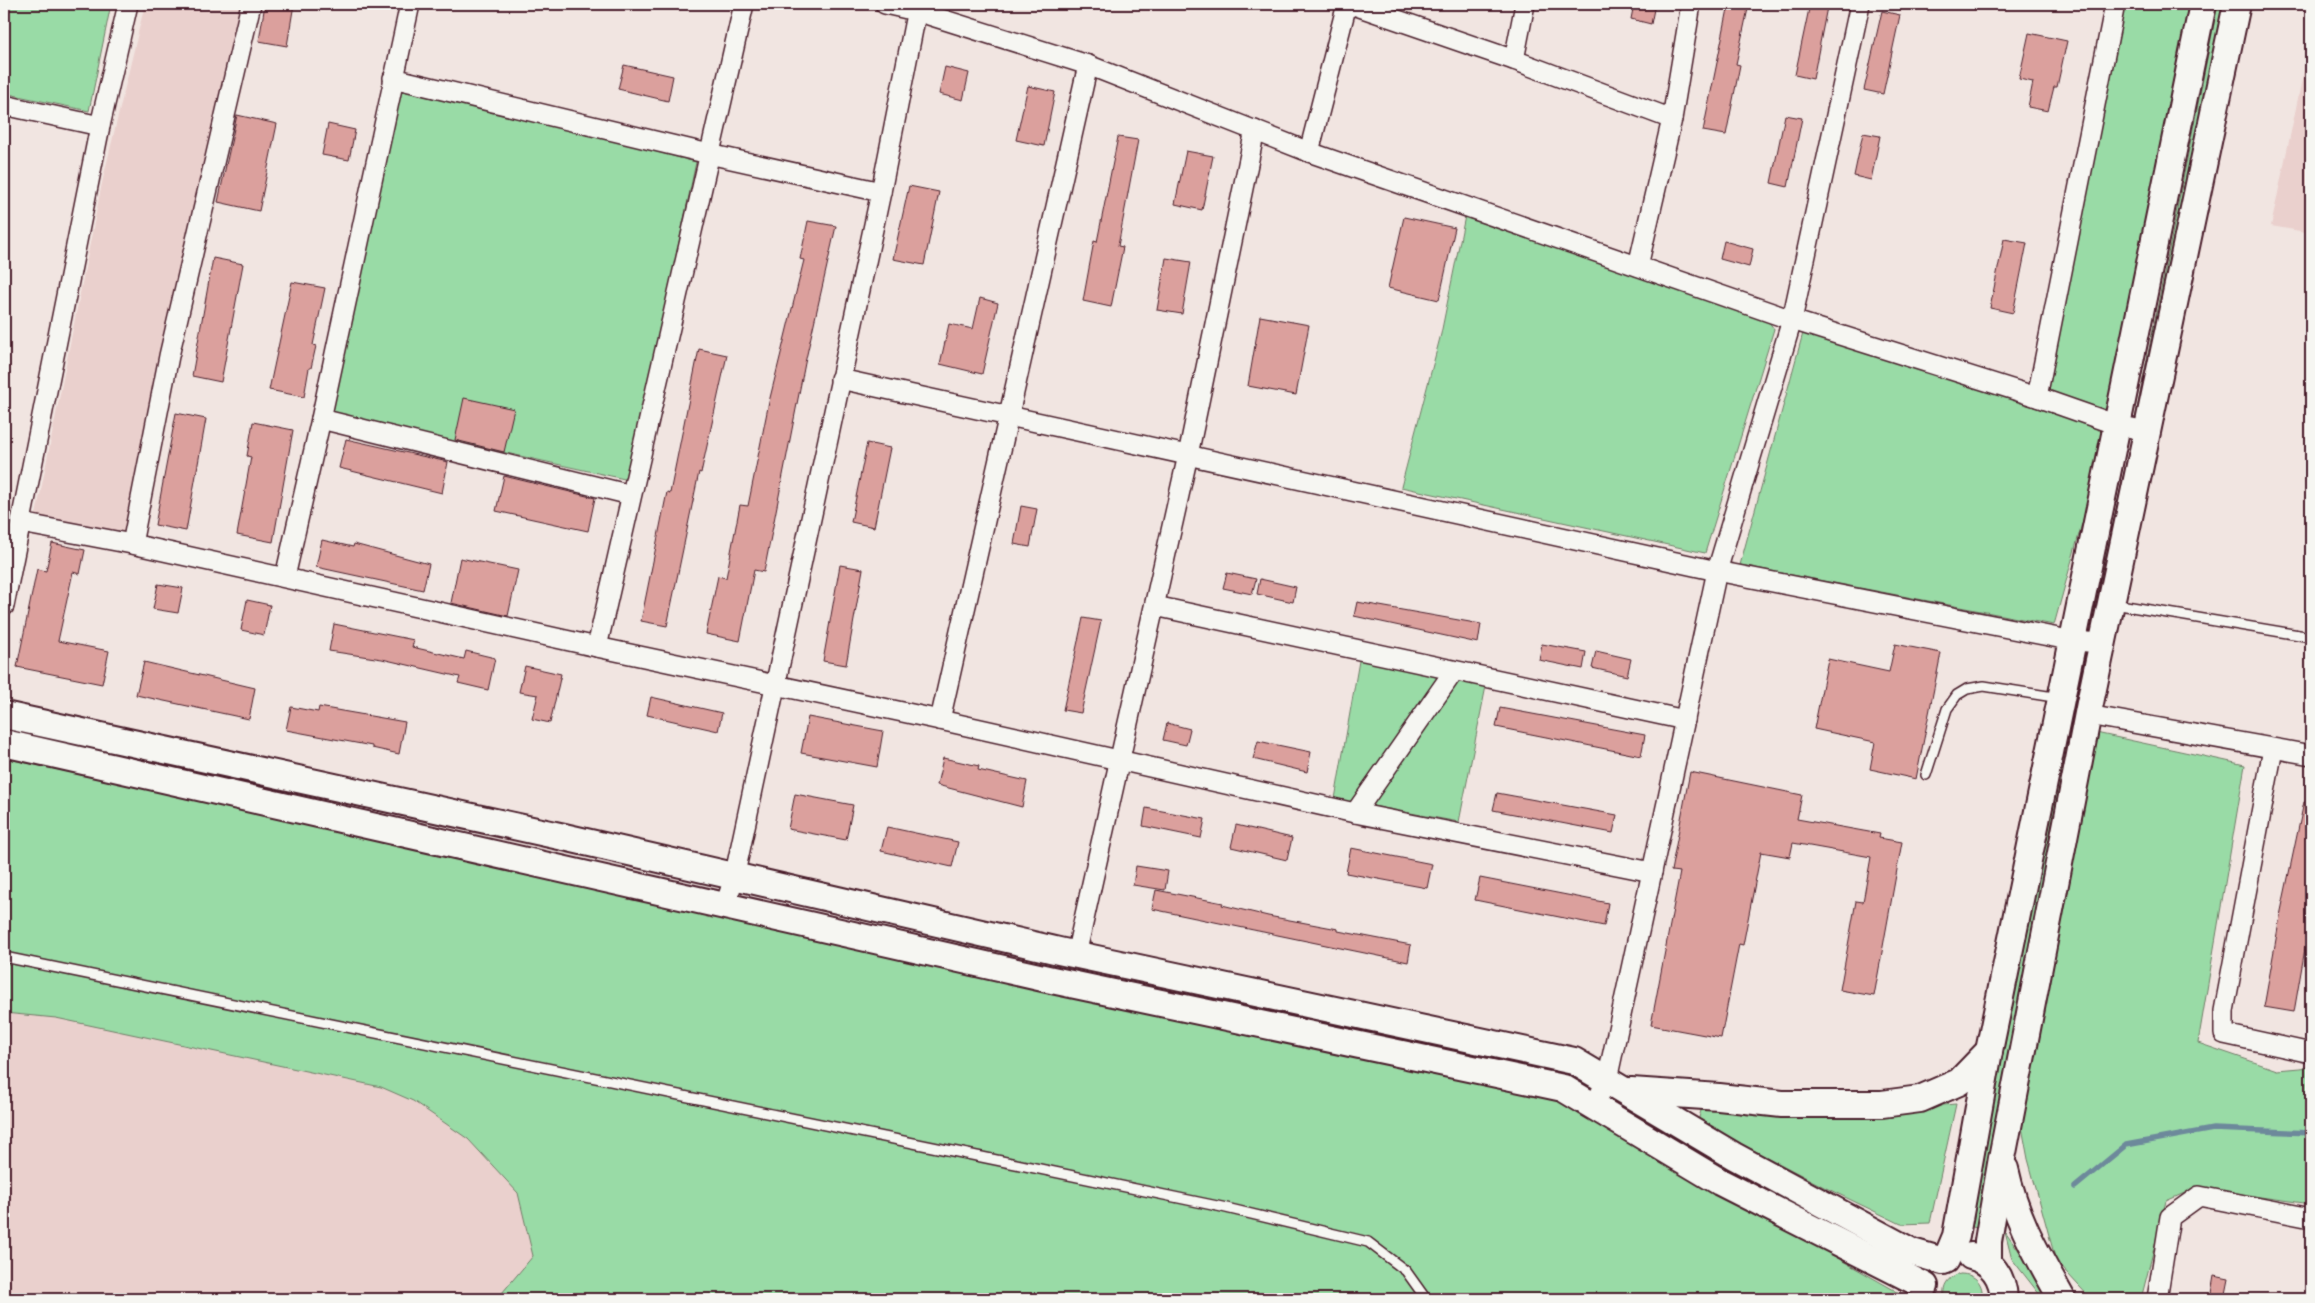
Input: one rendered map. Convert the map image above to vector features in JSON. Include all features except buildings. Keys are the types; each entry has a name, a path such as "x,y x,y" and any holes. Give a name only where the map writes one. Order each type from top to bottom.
{"street":[{"path":"4,606 100,126 128,4"},
{"path":"132,544 169,356 251,4"},
{"path":"284,577 321,419 410,4"},
{"path":"597,647 744,4"},
{"path":"885,4 917,8 1088,65 1309,152 1792,320 2037,397 2118,425 2147,431"},
{"path":"1309,152 1346,4"},
{"path":"1351,4 1514,60 1672,119"},
{"path":"1514,60 1525,4"},
{"path":"1638,266 1672,119 1691,4"},
{"path":"1594,1106 1616,1086 1652,872 1717,570 1792,320 1860,4"},
{"path":"2037,397 2115,4"},
{"path":"4,743 1062,982 1563,1088 1720,1182 1925,1293 1929,1276 1945,1261 1956,1236 1989,1051 2203,4"},
{"path":"1988,1263 1988,1241 2002,1158 2102,643 2237,4"},
{"path":"725,906 734,878 881,192 917,8"},
{"path":"940,720 1007,416 1088,65"},
{"path":"393,78 709,154 881,192"},
{"path":"4,105 100,126"},
{"path":"1076,955 1188,455 1255,130"},
{"path":"840,379 1717,570 2074,642 2102,643"},
{"path":"321,419 631,495"},
{"path":"21,523 132,544 597,647 775,684 1355,814 1652,872"},
{"path":"1155,606 1685,720"},
{"path":"1355,814 1454,671"},
{"path":"2062,698 2089,709 2311,756"},
{"path":"4,715 564,838 1076,955 1574,1060 1734,1156 1912,1252 1945,1261 1966,1255 1988,1263 1998,1274 2008,1296"},
{"path":"2273,749 2224,1011 2224,1034 2311,1052"},
{"path":"1616,1086 1782,1104 1882,1104 1920,1098 1959,1082 1989,1051"},
{"path":"2002,1158 2011,1199 2028,1241 2062,1299"},
{"path":"2157,1299 2170,1217 2199,1196 2311,1218"}],"lane":[{"path":"2110,604 2311,637"},
{"path":"1926,775 1947,709 1957,695 1967,689 1984,686 2062,698"},
{"path":"4,957 1011,1162 1222,1207 1368,1242 1406,1271 1426,1299"}],"shaded area":[{"path":"145,4 243,4 138,537 36,515 102,183"},
{"path":"2311,37 2311,233 2271,226"},
{"path":"4,964 1425,1299 4,1299"}],"green space":[{"path":"4,4 111,4 89,111 4,93"},
{"path":"2118,4 2190,4 2110,412 2042,388"},
{"path":"2218,4 2228,4 2143,421 2135,419"},
{"path":"399,85 696,162 629,480 329,414"},
{"path":"1466,211 1763,314 1774,329 1705,553 1401,487 1441,334"},
{"path":"1803,333 2108,429 2054,625 1740,565"},
{"path":"2130,445 2138,446 2099,627 2091,624"},
{"path":"1360,655 1487,681 1459,822 1335,799"},
{"path":"2071,718 2080,721 1977,1228 1968,1226"},
{"path":"2096,733 2245,765 2198,1043 2277,1070 2311,1067 2311,1204 2196,1188 2166,1201 2141,1299 2091,1299 2056,1261 2028,1159 2021,1122"},
{"path":"4,758 1552,1097 1903,1295 1905,1299 497,1299 533,1256 518,1193 468,1139 413,1101 381,1087 56,1018 4,1013"},
{"path":"1956,1104 1930,1223 1901,1224 1824,1187 1698,1121 1702,1107 1803,1116"},
{"path":"2005,1231 2053,1299 2044,1299 2012,1259"},
{"path":"1960,1274 1966,1274 1978,1281 1982,1289 1982,1299 1944,1299 1945,1286 1952,1278"}],"waterway":[{"path":"2075,1187 2126,1145 2213,1129 2311,1133"}]}
